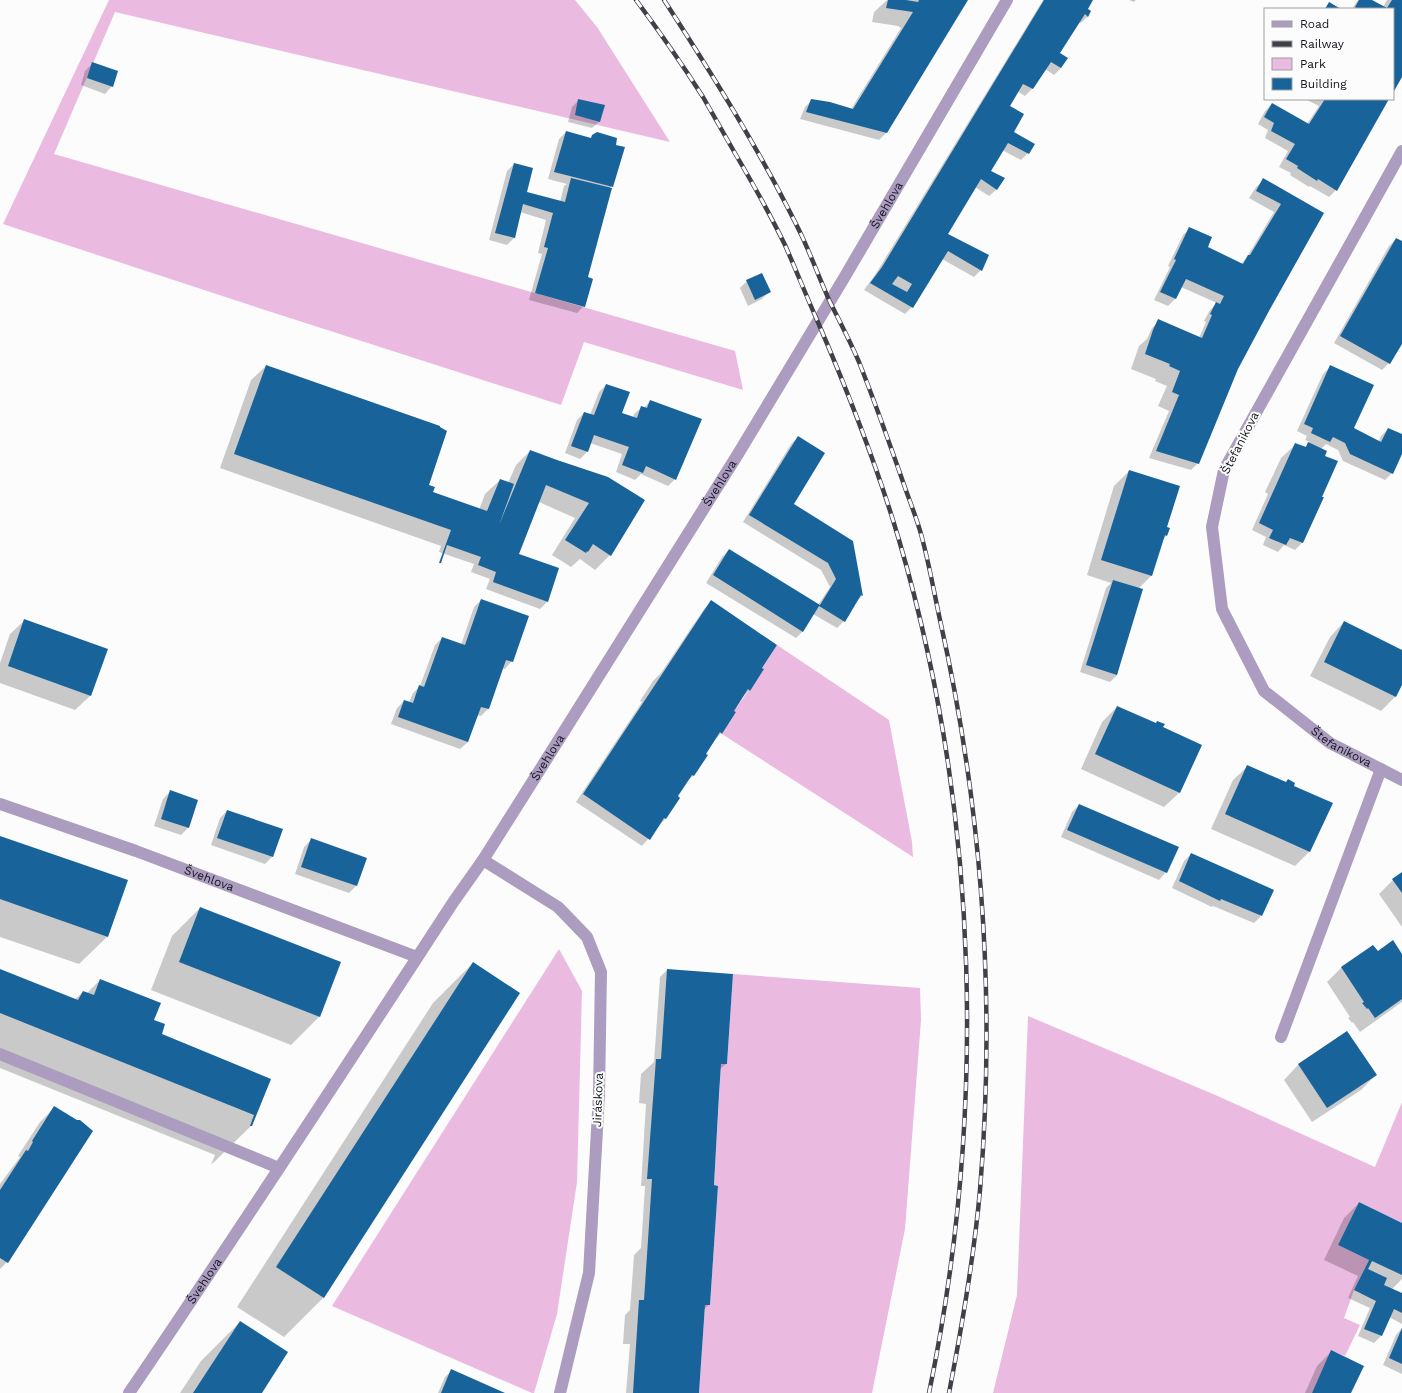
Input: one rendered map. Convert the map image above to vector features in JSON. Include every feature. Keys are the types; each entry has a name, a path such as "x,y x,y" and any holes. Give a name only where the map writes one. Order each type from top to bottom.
{"street":[{"name":"Švehlova","path":"129,1393 225,1252 417,957 483,860 738,454 844,278 1007,0"},
{"name":"Štefanikova","path":"1402,151 1224,470 1212,527 1222,609 1264,691 1330,744 1402,780"},
{"name":"Štefanikova","path":"1281,1037 1381,769"},
{"name":"Švehlova","path":"0,804 136,850 417,957"},
{"name":"Jiráskova","path":"483,860 558,907 587,937 600,972 599,1094 588,1273 560,1393"},
{"path":"0,1054 279,1168"}],"green space":[{"path":"109,0 575,0 597,27 670,142 115,12 54,154 735,351 743,390 584,342 561,405 3,224"},
{"path":"777,645 889,720 912,842 913,857 722,734 736,712 734,711 764,669 762,668"},
{"path":"559,949 582,991 577,1182 557,1314 534,1393 532,1393 332,1306"},
{"path":"733,974 920,988 921,1020 905,1229 872,1393 699,1393 705,1305 710,1305 718,1186 714,1185 721,1064 727,1064"},
{"path":"1028,1016 1213,1094 1375,1167 1402,1102 1402,1223 1359,1202 1338,1245 1369,1260 1354,1290 1344,1318 1360,1325 1345,1356 1332,1351 1312,1393 993,1393 1017,1295"}],"building":[{"path":"888,0 918,2 919,0 968,0 887,133 806,112 811,99 830,102 853,109 913,12 886,8"},
{"path":"1044,0 1093,0 1088,9 1091,11 1088,17 1085,14 1060,53 1068,58 1061,68 1051,62 1033,89 1023,84 1010,106 1024,114 1014,132 1035,144 1029,154 1008,143 991,171 1005,178 997,190 981,179 948,234 989,255 982,271 948,251 913,308 870,283 882,267","holes":["898,276 912,284 907,292 892,284"]},
{"path":"1359,0 1372,0 1387,8 1356,8 1355,7"},
{"path":"1392,0 1402,0 1402,77 1394,91 1394,8 1387,8"},
{"path":"1329,2 1339,8 1326,8"},
{"path":"92,62 118,71 113,87 87,78"},
{"path":"578,99 605,105 600,122 575,115"},
{"path":"1324,100 1388,100 1337,191 1318,179 1317,181 1297,168 1298,166 1286,159 1295,144 1271,131 1274,123 1264,117 1272,103 1309,124"},
{"path":"566,131 591,138 592,135 597,132 617,138 616,145 625,147 613,187 554,172"},
{"path":"514,163 533,168 527,192 565,202 571,178 612,188 588,277 593,279 585,307 535,293 548,248 544,247 553,213 523,204 515,238 495,233"},
{"path":"1263,178 1324,213 1238,369 1199,464 1156,451 1179,395 1172,392 1180,371 1169,366 1170,364 1145,354 1153,330 1158,319 1202,338 1212,315 1210,314 1216,302 1220,304 1224,296 1186,279 1176,299 1160,292 1176,260 1174,259 1189,227 1212,237 1208,247 1243,264 1281,204 1256,191"},
{"path":"1396,238 1402,241 1402,344 1390,364 1340,336"},
{"path":"762,273 771,292 755,300 746,280"},
{"path":"266,365 440,426 447,431 429,485 435,487 433,492 487,511 500,479 514,484 499,525 530,450 608,477 645,500 611,556 593,544 586,553 565,540 589,503 546,485 519,554 559,568 548,602 493,582 496,572 478,565 481,557 447,545 441,563 439,563 451,530 234,454"},
{"path":"1330,365 1374,385 1354,428 1381,442 1388,428 1402,434 1402,454 1393,474 1350,454 1345,443 1333,437 1330,442 1311,433 1313,428 1304,424"},
{"path":"606,384 630,392 622,413 637,418 641,406 647,408 650,400 702,419 676,480 646,466 643,473 622,465 629,447 594,435 588,452 571,446 584,412 594,415"},
{"path":"798,436 825,453 794,504 853,541 863,596 861,595 845,622 819,606 803,632 713,575 729,549 820,605 836,579 828,563 749,515"},
{"path":"1308,442 1327,451 1325,456 1338,461 1322,497 1324,497 1303,543 1290,538 1286,545 1269,538 1273,530 1259,523 1295,443 1306,447"},
{"path":"1129,470 1180,486 1167,527 1170,528 1167,536 1165,535 1152,576 1101,560"},
{"path":"1113,580 1143,589 1117,675 1086,665"},
{"path":"481,599 529,616 513,662 506,660 489,709 481,707 468,742 398,717 404,700 413,703 419,685 424,687 442,637 465,645"},
{"path":"711,600 777,645 762,668 764,669 750,691 748,689 734,711 736,712 722,734 720,732 706,754 708,755 694,776 692,775 678,796 680,798 666,819 664,818 650,840 583,794"},
{"path":"24,619 108,649 91,696 8,666"},
{"path":"1344,621 1402,650 1402,685 1396,697 1324,662"},
{"path":"1117,706 1156,723 1157,721 1165,724 1163,727 1202,745 1180,793 1095,754"},
{"path":"1247,765 1286,782 1288,779 1295,783 1294,786 1333,803 1310,852 1225,814"},
{"path":"170,790 198,800 189,828 161,819"},
{"path":"1079,804 1179,847 1167,873 1067,830"},
{"path":"227,810 283,829 273,857 217,838"},
{"path":"0,836 128,880 108,937 0,899"},
{"path":"311,838 367,858 357,886 301,867"},
{"path":"1191,853 1274,890 1262,916 1221,899 1220,901 1179,881"},
{"path":"1402,872 1402,893 1392,879"},
{"path":"200,907 341,962 320,1017 179,962"},
{"path":"1393,940 1402,954 1402,999 1375,1018 1368,1008 1367,1009 1362,1003 1364,1002 1341,967 1373,945 1378,951"},
{"path":"473,962 520,993 324,1298 276,1267"},
{"path":"0,969 78,1000 83,991 94,995 100,979 161,1003 154,1020 165,1024 162,1034 271,1079 252,1126 250,1126 254,1115 0,1013"},
{"path":"667,969 733,974 727,1064 721,1064 714,1185 718,1186 710,1305 705,1305 699,1393 633,1393 639,1300 644,1300 652,1179 647,1179 656,1059 661,1059"},
{"path":"1347,1031 1377,1075 1327,1108 1298,1064"},
{"path":"54,1106 77,1120 80,1120 93,1131 8,1263 0,1258 0,1190 26,1150 28,1151 33,1142 32,1141"},
{"path":"1359,1202 1402,1223 1402,1275 1372,1261 1368,1269 1387,1278 1384,1285 1402,1293 1402,1313 1394,1309 1382,1336 1364,1329 1376,1301 1354,1290 1369,1260 1338,1245"},
{"path":"240,1321 288,1352 262,1393 193,1393"},
{"path":"1402,1328 1402,1364 1389,1358"},
{"path":"1331,1350 1364,1366 1351,1393 1312,1393"},
{"path":"451,1369 505,1393 441,1393"}],"railway":[{"path":"636,0 703,97 761,199 785,245 840,374 872,456 899,540 926,644 946,750 959,857 966,965 966,1073 960,1180 948,1287 929,1393"},
{"path":"664,0 751,141 802,237 830,302 859,362 914,513 929,567 954,690 966,761 982,904 985,975 985,1118 980,1190 967,1292 949,1393"}]}
